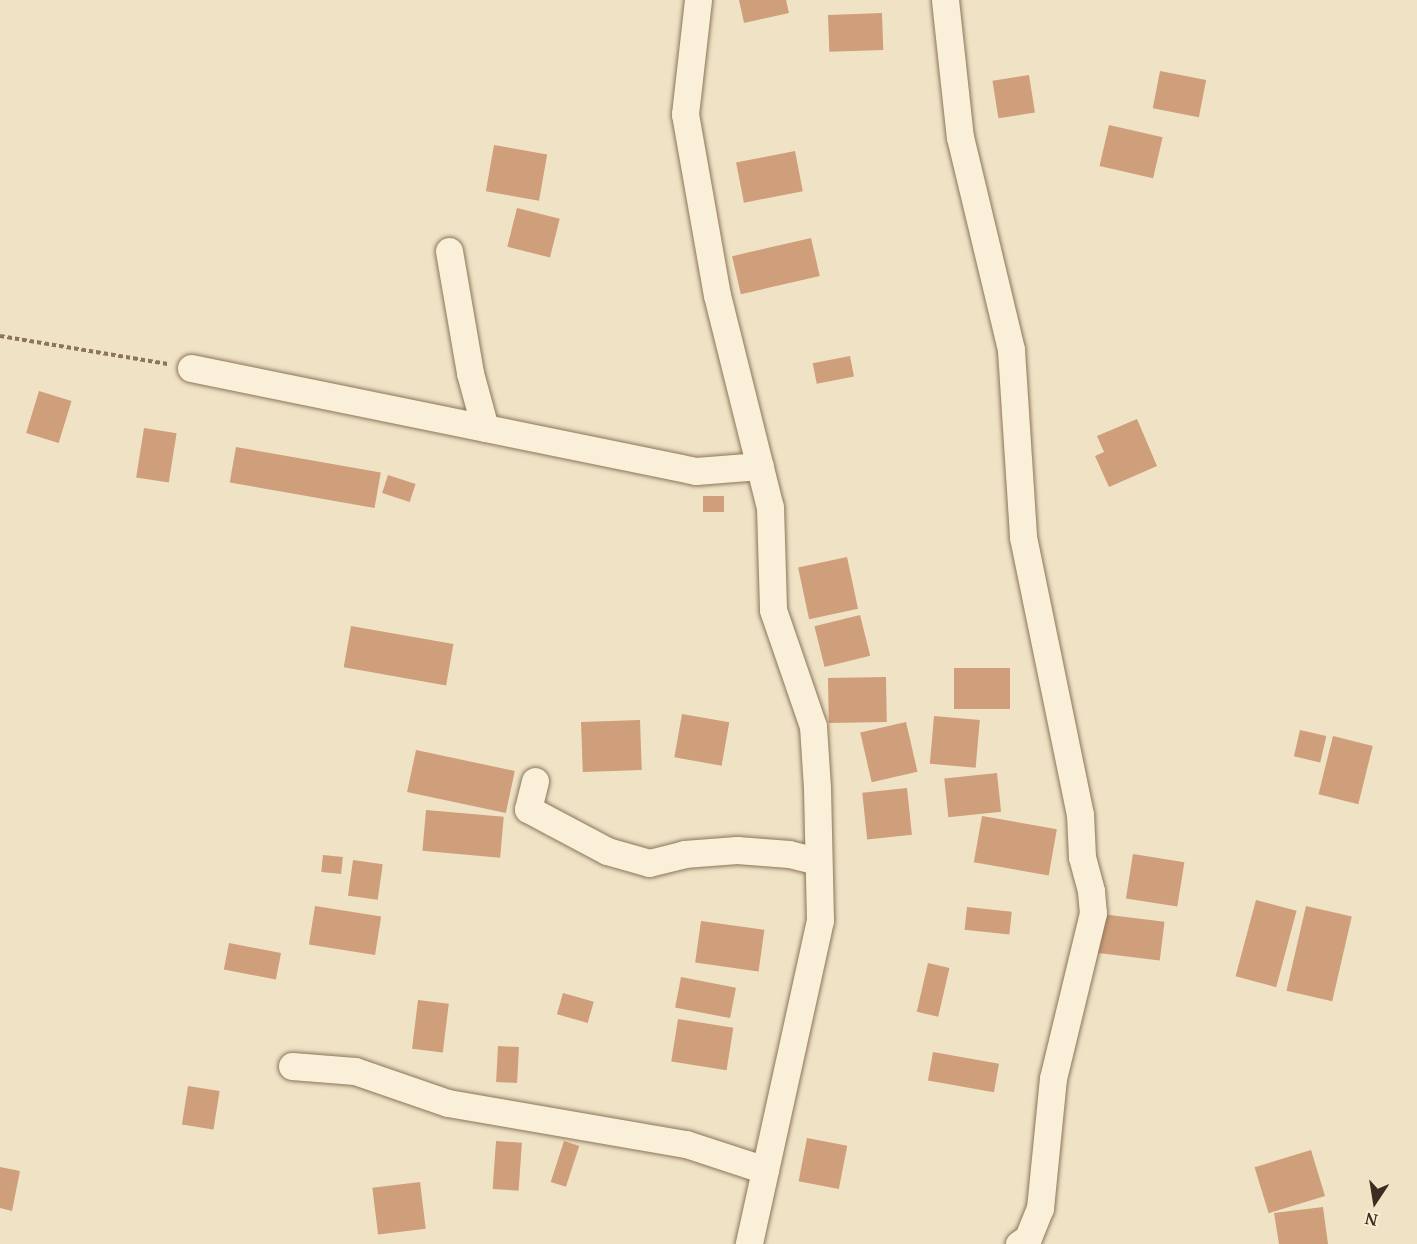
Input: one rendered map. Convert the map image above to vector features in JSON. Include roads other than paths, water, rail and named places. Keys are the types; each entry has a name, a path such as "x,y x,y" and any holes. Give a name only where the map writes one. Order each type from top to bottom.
{"street":[{"path":"698,0 685,114 717,295 770,507 773,610 813,726 820,920 749,1244"},
{"path":"945,0 960,137 1011,350 1023,537 1080,814 1082,858 1092,891 1093,913 1053,1078 1040,1208 1028,1238 1019,1244"},
{"path":"449,251 470,373 485,428"},
{"path":"191,368 696,471 760,466"},
{"path":"535,780 528,809 607,851 649,862 684,854 737,850 789,854 818,861"},
{"path":"292,1066 356,1071 448,1103 686,1144 765,1170"}]}
